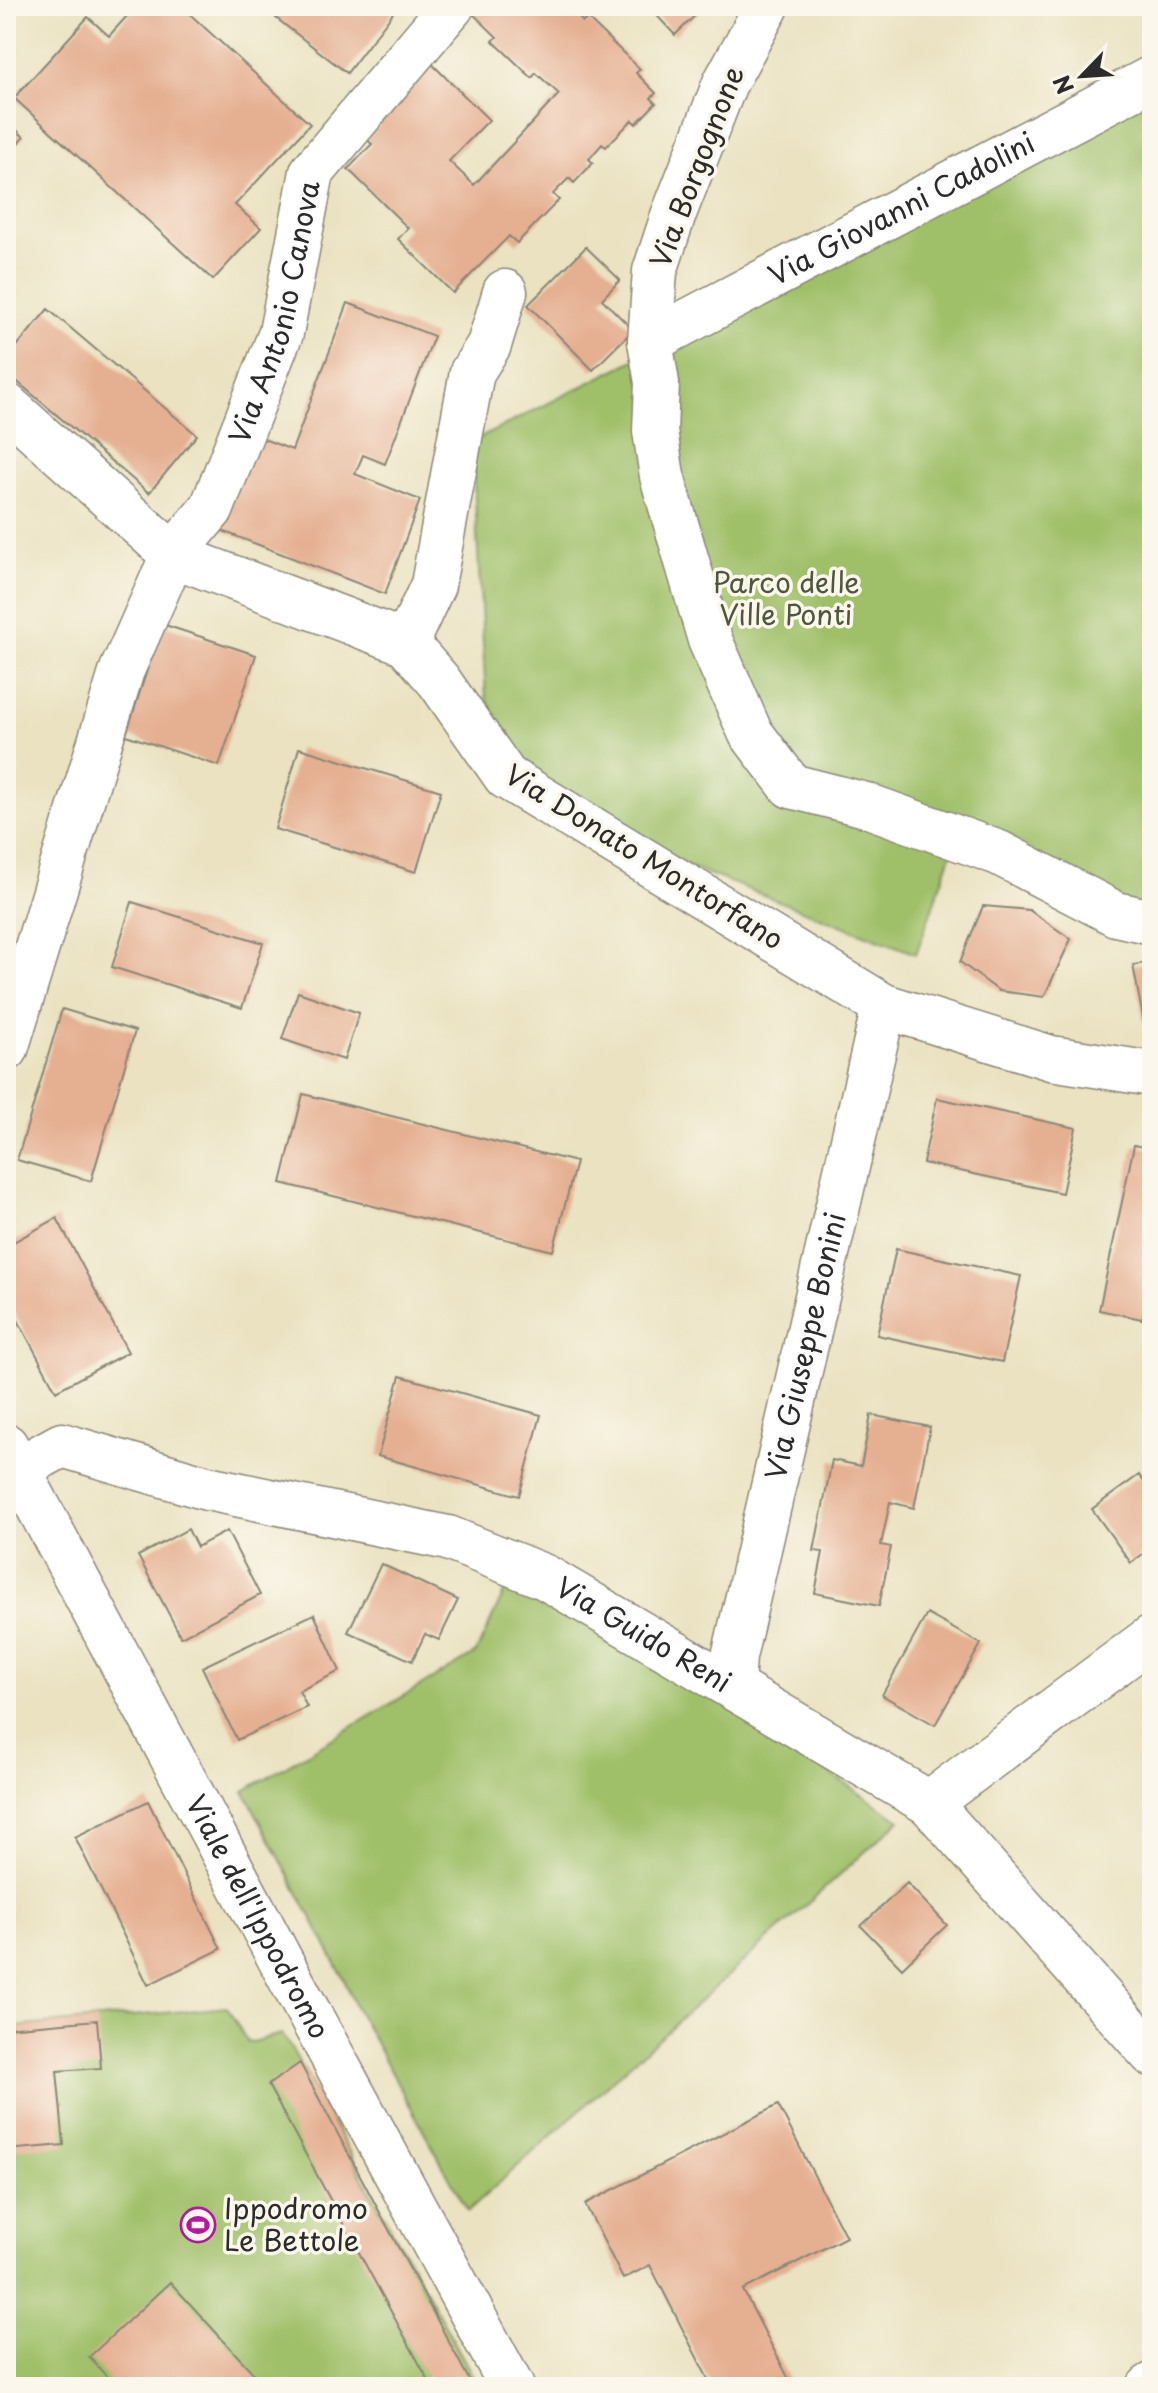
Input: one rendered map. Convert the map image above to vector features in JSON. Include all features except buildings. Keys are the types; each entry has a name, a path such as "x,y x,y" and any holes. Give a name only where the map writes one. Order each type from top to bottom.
{"street":[{"name":"Via Antonio Canova","path":"6,1049 122,670 173,555 212,508 281,333 312,172 452,6"},
{"name":"Via Borgognone","path":"767,6 725,83 655,271 650,341 657,383 655,431 662,476 710,640 750,732 791,786 866,805 999,853 1116,914 1152,922"},
{"name":"Via Giovanni Cadolini","path":"650,341 1152,78"},
{"path":"406,643 433,585 472,372 489,345 505,292"},
{"name":"Via Donato Montorfano","path":"6,405 173,555 406,643 439,681 506,777 884,1006 1051,1058 1152,1074"},
{"name":"Via Giuseppe Bonini","path":"732,1686 734,1657 884,1006"},
{"name":"Via Guido Reni","path":"12,1458 62,1445 207,1488 448,1538 545,1577 929,1803 1152,2054"},
{"name":"Viale dell'Ippodromo","path":"12,1458 512,2387"},
{"path":"929,1803 1152,1637"}],"green space":[{"name":"Parco delle Ville Ponti","path":"1152,98 1152,917 964,818 916,954 537,808 486,698 472,442"},
{"path":"508,1584 565,1607 736,1711 900,1820 468,2211 355,2006 343,1977 244,1791 476,1653"},
{"name":"Ippodromo Le Bettole","path":"227,2007 248,2043 282,2034 479,2387 6,2387 6,2028"}],"place":[{"name":"Ippodromo Le Bettole","path":"198,2225"}]}
